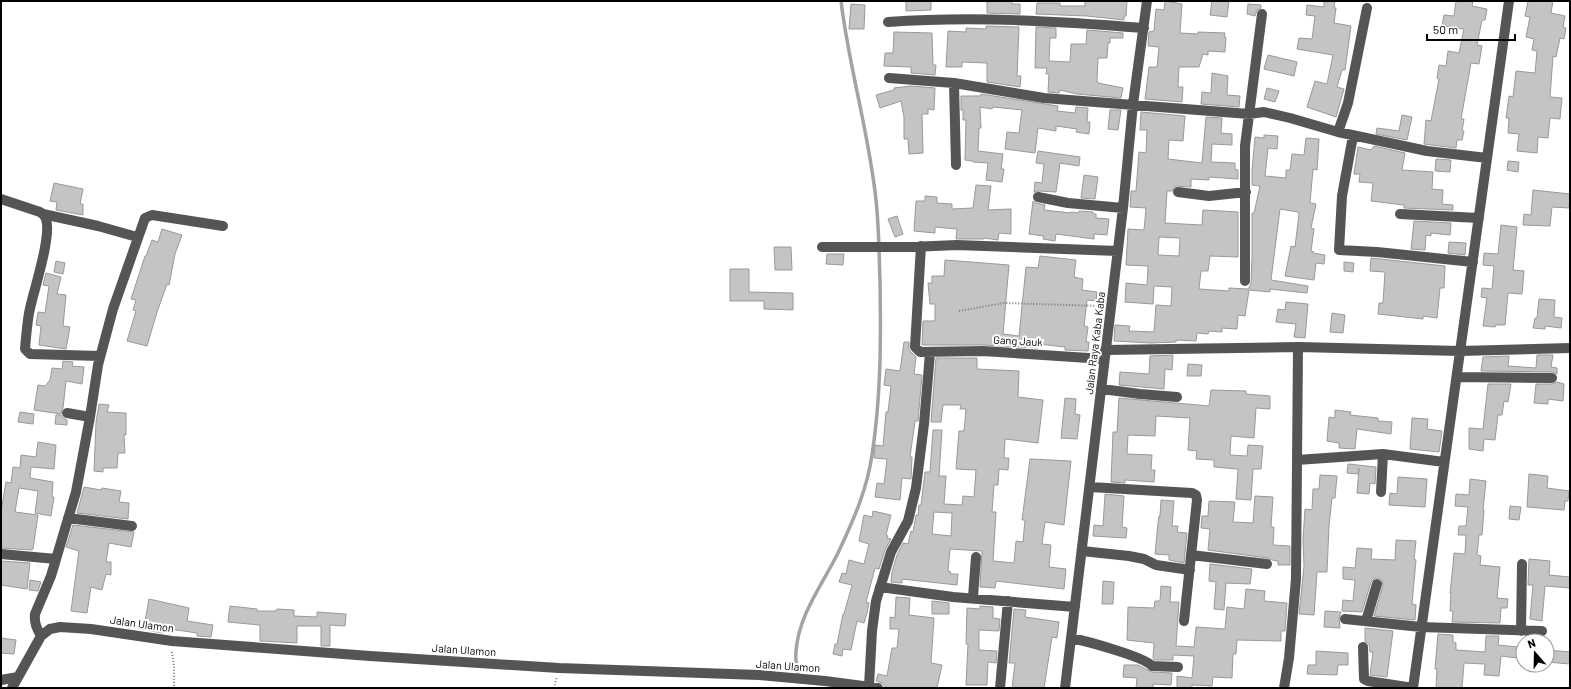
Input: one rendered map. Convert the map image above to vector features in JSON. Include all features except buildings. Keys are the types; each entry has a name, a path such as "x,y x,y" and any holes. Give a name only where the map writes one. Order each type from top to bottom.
{"street":[{"name":"Jalan Raya Kaba Kaba","path":"1065,688 1102,389 1104,354 1118,252 1133,104 1147,1"},
{"path":"1363,647 1364,679 1368,681 1413,688 1509,1"},
{"path":"1338,132 1348,102 1367,8"},
{"path":"1245,281 1245,146 1262,14"},
{"path":"888,22 932,19 1064,21 1144,28"},
{"path":"889,78 954,83 1044,98 1249,114 1264,112 1353,136 1427,151 1487,158"},
{"path":"954,83 956,165"},
{"path":"1353,136 1342,196 1339,250 1377,252 1473,262"},
{"path":"1178,192 1209,196 1246,192"},
{"path":"1038,197 1068,203 1123,208"},
{"path":"1,199 43,214 98,226 137,237"},
{"path":"43,214 46,220 46,241 29,314 25,349 30,354 100,356"},
{"path":"1400,214 1479,218"},
{"path":"12,688 35,644 41,636 34,620 35,614 51,576 76,492 100,356 113,309 124,280 137,237 145,218 152,215 223,226"},
{"path":"822,247 957,245 1118,252"},
{"path":"873,687 872,631 876,602 891,552 908,521 916,488 924,424 930,353 920,352 915,347 921,246"},
{"path":"1284,688 1289,658 1296,579 1298,347"},
{"name":"Gang Jauk","path":"930,353 983,351 1104,354 1298,347 1460,351 1570,348"},
{"path":"1457,377 1552,378"},
{"path":"1102,389 1177,397"},
{"path":"68,413 90,417"},
{"path":"1297,460 1383,454 1444,462"},
{"path":"1381,492 1383,454"},
{"path":"1090,487 1196,494 1197,500 1184,621"},
{"path":"68,518 132,526"},
{"path":"1082,551 1129,556 1144,559 1156,565 1190,570"},
{"path":"1,554 56,559"},
{"path":"1191,555 1267,564"},
{"path":"973,597 976,557"},
{"path":"1521,631 1522,564"},
{"path":"1366,620 1377,584"},
{"path":"880,588 953,597 973,597 1075,607"},
{"path":"1000,688 1008,601"},
{"path":"1345,619 1366,620 1421,627 1542,631"},
{"name":"Jalan Ulamon","path":"41,636 50,629 73,627 172,641 370,656 558,668 759,675 873,687"},
{"path":"1072,638 1116,650 1148,661 1152,666 1178,667"},
{"path":"1,680 18,677"}],"path":[{"path":"959,312 1004,303 1111,306"},
{"path":"172,641 174,688"}],"waterway":[{"path":"798,676 796,655 801,626 812,601 844,541 867,481 875,433 879,390 880,303 877,210 869,150 849,51 841,1"}]}
